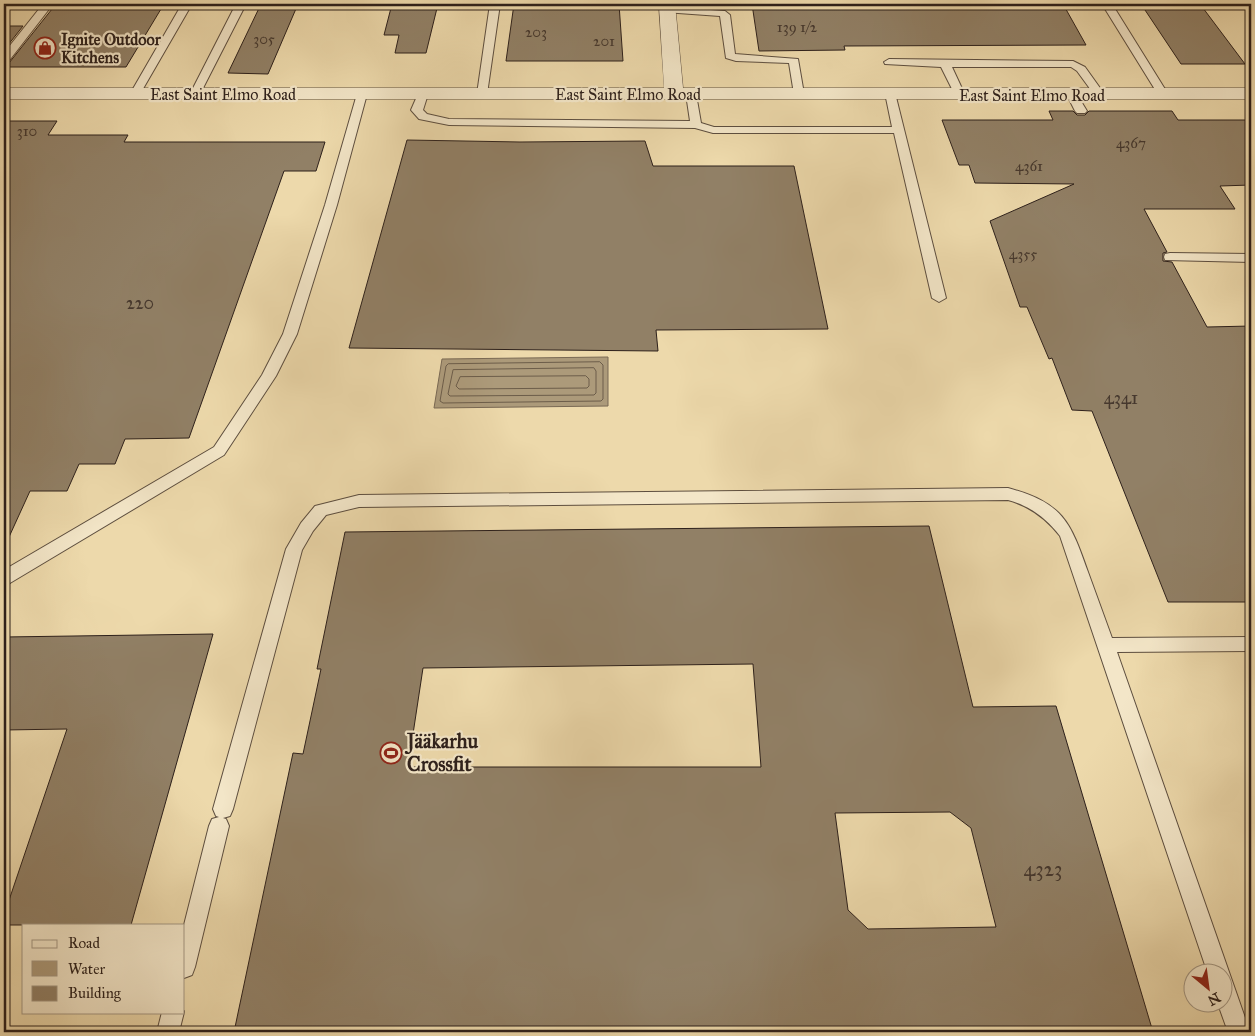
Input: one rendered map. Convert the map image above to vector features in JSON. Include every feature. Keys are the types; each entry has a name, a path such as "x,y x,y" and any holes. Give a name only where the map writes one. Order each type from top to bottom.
{"street":[{"path":"667,7 682,94"},
{"name":"East Saint Elmo Road","path":"4,94 1251,94"}],"lane":[{"path":"4,60 48,4"},
{"path":"135,94 187,4"},
{"path":"196,94 241,4"},
{"path":"482,94 495,4"},
{"path":"1107,4 1163,94"},
{"path":"667,7 722,13 725,15 730,56 736,58 792,60 794,62 798,94"},
{"path":"889,62 1073,64 1081,69 1100,95"},
{"path":"945,64 960,95"},
{"path":"890,93 939,298"},
{"path":"4,578 218,451 269,376 290,334 331,205 362,94"},
{"path":"423,94 417,110 423,117 448,122 696,125 713,130 899,130"},
{"path":"682,94 696,125"},
{"path":"1072,95 1081,111"},
{"path":"1170,257 1251,258"},
{"path":"185,963 221,817 294,549 307,527 321,510 359,501 1008,494 1041,506 1056,519 1067,534 1216,964"},
{"path":"1106,645 1251,644"},
{"path":"1232,1012 1239,1032"},
{"path":"168,1032 172,1014"}],"water":[{"path":"608,357 608,406 434,408 442,359"}],"building":[{"path":"56,4 164,4 126,67 4,67"},
{"path":"261,4 298,4 268,74 228,73"},
{"path":"392,4 438,4 426,53 395,53 399,35 384,35"},
{"path":"514,4 619,4 623,61 506,61"},
{"path":"752,4 1063,4 1086,45 844,46 845,50 759,51"},
{"path":"1141,4 1200,4 1245,64 1181,64"},
{"path":"4,26 23,26 4,50"},
{"path":"1049,111 1073,111 1077,115 1085,115 1089,111 1172,111 1178,120 1251,120 1251,185 1220,186 1235,209 1144,209 1167,252 1163,253 1163,261 1172,262 1207,327 1251,326 1251,602 1168,602 1092,411 1072,410 1052,358 1049,359 1027,307 1020,307 990,221 1074,184 975,183 969,165 959,165 942,120 1053,120"},
{"path":"4,121 57,121 48,135 128,135 124,142 325,142 316,171 284,171 189,438 125,439 115,464 79,464 67,491 30,491 4,548"},
{"path":"407,140 520,142 645,141 653,166 794,166 828,329 656,330 658,351 349,348"},
{"path":"929,526 973,707 1056,706 1153,1032 234,1032 293,753 303,754 321,669 317,669 345,532","holes":["753,664 761,767 408,767 423,668","950,812 971,828 996,927 868,929 848,910 835,813"]},
{"path":"213,634 131,924 4,925 4,915 67,729 4,730 4,637"}],"place":[{"name":"Ignite Outdoor Kitchens","path":"45,48"},
{"name":"Jääkarhu Crossfit","path":"391,753"}]}
